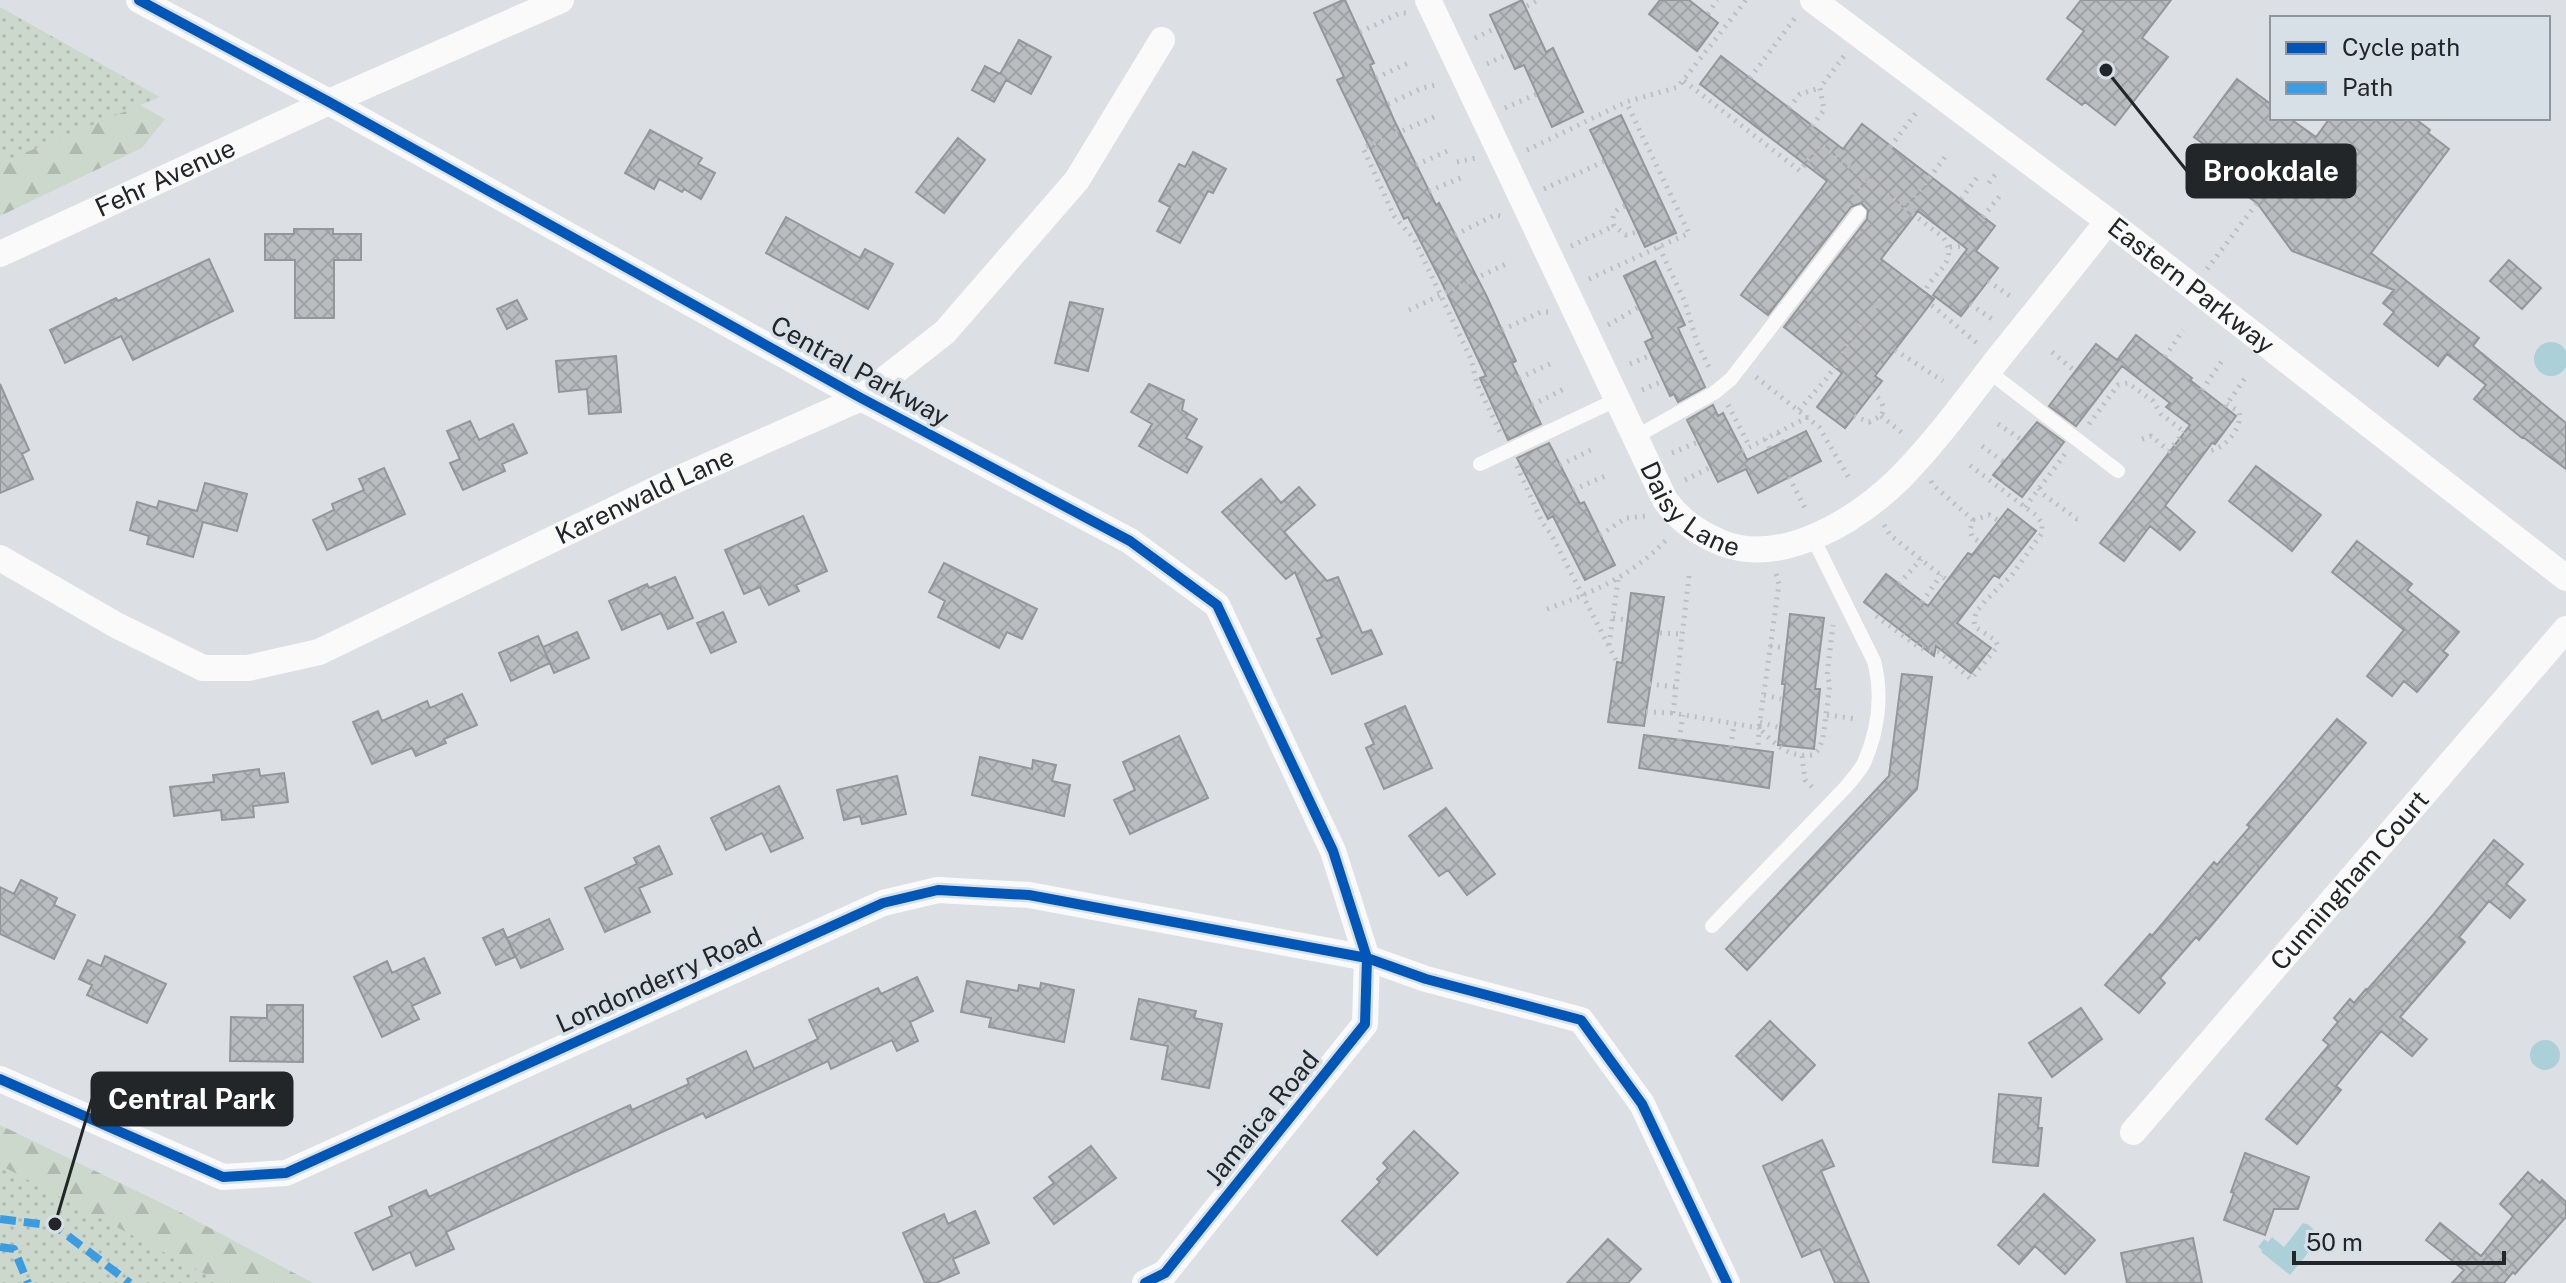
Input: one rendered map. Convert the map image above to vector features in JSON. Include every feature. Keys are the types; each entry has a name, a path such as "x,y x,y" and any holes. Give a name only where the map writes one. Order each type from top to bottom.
{"street":[{"name":"Central Parkway","path":"139,0 173,8 329,102 861,398 1130,541 1217,605 1333,851 1367,958"},
{"name":"Fehr Avenue","path":"0,254 329,102 561,0"},
{"name":"Eastern Parkway","path":"1807,5 1933,90 2108,221 2566,578"},
{"name":"Daisy Lane","path":"1432,8 1478,75 1505,159 1577,314 1630,395 1628,426 1665,500 1679,517 1705,536 1733,547 1762,550 1815,536 1855,514 1900,478 2108,221"},
{"name":"Karenwald Lane","path":"0,558 116,625 203,668 248,668 319,652 667,484 861,398 945,332 1077,180 1162,40"},
{"name":"Cunningham Court","path":"2133,1132 2566,629"},
{"name":"Londonderry Road","path":"0,1079 223,1177 286,1173 883,903 938,890 1029,895 1367,958 1426,979 1581,1020 1642,1104 1727,1283"},
{"name":"Jamaica Road","path":"1145,1283 1165,1273 1365,1024 1367,958"}],"lane":[{"path":"1635,437 1720,388 1741,367 1859,213"},
{"path":"1988,371 2118,471"},
{"path":"1480,464 1630,395"},
{"path":"1712,926 1830,805 1863,765 1876,721 1879,682 1874,661 1815,536"}],"path":[{"path":"1527,6 1538,0"},
{"path":"1708,14 1717,0"},
{"path":"1505,159 1626,102 1678,87 1746,0"},
{"path":"1750,78 1807,5"},
{"path":"1360,32 1400,13 1432,8"},
{"path":"1474,39 1496,28"},
{"path":"1388,104 1433,84 1478,75 1508,54"},
{"path":"1376,78 1408,63"},
{"path":"1789,108 1800,94 1820,88 1836,67"},
{"path":"1812,126 1824,110 1820,88"},
{"path":"1890,147 1933,90"},
{"path":"1566,289 1689,233 1626,102"},
{"path":"1728,115 1733,109"},
{"path":"1434,117 1363,148 1394,216 1414,239 1471,359 1477,384 1542,522 1617,662"},
{"path":"1756,137 1761,130"},
{"path":"1633,139 1642,135"},
{"path":"1639,152 1648,148"},
{"path":"1416,165 1450,150"},
{"path":"1905,210 1948,153"},
{"path":"1455,235 1495,215 1527,207 1605,161"},
{"path":"1961,199 1979,175"},
{"path":"1429,191 1463,177"},
{"path":"1653,184 1663,179"},
{"path":"1983,217 2002,193"},
{"path":"2193,288 2257,203"},
{"path":"1614,226 1614,214 1618,208 1625,206"},
{"path":"1671,223 1682,218"},
{"path":"1614,226 1626,235 1637,232"},
{"path":"1550,255 1614,226"},
{"path":"1950,247 1964,246"},
{"path":"1659,247 1676,281 1697,343 1750,447"},
{"path":"1409,310 1506,264"},
{"path":"1932,280 1940,286"},
{"path":"1666,285 1676,281"},
{"path":"1988,281 2010,296"},
{"path":"1672,298 1681,294"},
{"path":"1799,410 1826,379 1842,357 1847,342 1884,295"},
{"path":"1970,304 1992,319"},
{"path":"1502,330 1541,312 1577,314"},
{"path":"2165,357 2183,330"},
{"path":"1895,350 1943,381"},
{"path":"2052,352 2075,371"},
{"path":"2202,390 2222,361"},
{"path":"1519,378 1552,363"},
{"path":"1741,367 1819,427 1849,478"},
{"path":"2025,507 2057,458 2077,440 2118,385 2134,385 2161,414 2209,451 2223,446 2239,424 2239,412 2226,405 2245,378"},
{"path":"1630,395 1663,381"},
{"path":"1532,405 1564,389"},
{"path":"1854,416 1869,422 1881,416 1881,400 1872,394"},
{"path":"1742,451 1808,417"},
{"path":"1998,424 2022,440"},
{"path":"2142,439 2151,436 2169,451 2184,432"},
{"path":"1778,433 1783,442"},
{"path":"1765,439 1770,449"},
{"path":"1672,453 1698,442"},
{"path":"1982,446 2004,462"},
{"path":"1560,465 1593,449"},
{"path":"1921,454 1933,485 1973,520"},
{"path":"1760,725 1778,747 1802,756 1813,755 1819,749 1827,715 1828,667 1834,617 1849,611 1869,610 1920,648 1939,652 1971,679 1998,646 1995,640 1975,627 1976,612 2012,575 2042,533 2042,523 1968,464"},
{"path":"1685,480 1711,467"},
{"path":"1573,490 1605,476"},
{"path":"1789,477 1815,536"},
{"path":"2039,488 2077,519 2082,519"},
{"path":"2028,489 2034,494"},
{"path":"1882,493 1883,522 1890,535 1947,580"},
{"path":"1973,520 1989,515 1999,521"},
{"path":"1600,535 1626,518 1679,517"},
{"path":"1547,609 1583,596 1646,561 1679,517"},
{"path":"1973,520 1970,530 1972,537 1981,543"},
{"path":"1758,750 1779,584 1776,574 1784,546"},
{"path":"1899,584 1921,559"},
{"path":"1922,602 1941,575"},
{"path":"1673,713 1689,576"},
{"path":"1609,648 1618,579"},
{"path":"1613,618 1627,620"},
{"path":"1660,633 1682,634"},
{"path":"1770,646 1786,648"},
{"path":"1649,684 1676,687"},
{"path":"1764,695 1781,699"},
{"path":"1646,712 1780,728"},
{"path":"1679,740 1683,715"},
{"path":"1827,715 1876,721"},
{"path":"1731,747 1734,723"},
{"path":"1802,756 1805,780 1830,805"}],"green space":[{"path":"0,7 160,97 0,163"},
{"path":"0,27 165,119 142,148 0,216"},
{"path":"0,1125 178,1211 313,1283 0,1283"},
{"path":"0,1165 222,1283 0,1283"}],"water":[{"path":"2551,342 2567,352 2567,366 2563,371 2551,376 2539,371 2534,359 2539,347"},
{"path":"2545,1040 2556,1044 2560,1055 2556,1066 2545,1070 2534,1066 2530,1055 2534,1044"},
{"path":"2303,1223 2321,1237 2290,1275 2258,1247 2264,1239 2268,1242 2272,1237 2284,1247"}],"building":[{"path":"1343,0 1374,63 1370,65 1394,120 1487,297 1516,361 1512,363 1541,424 1508,440 1480,378 1486,376 1441,281 1408,217 1404,219 1337,80 1344,77 1314,13"},
{"path":"1522,0 1546,52 1553,48 1583,112 1552,127 1524,65 1515,69 1490,15"},
{"path":"1660,0 1689,0 1718,23 1697,51 1649,14"},
{"path":"2081,0 2171,0 2142,38 2168,57 2115,125 2047,79 2084,31 2067,18"},
{"path":"1019,40 1051,57 1031,94 1006,80 994,102 972,90 985,66 1000,74"},
{"path":"1721,56 1843,149 1862,124 1995,226 1976,251 1998,268 1961,316 1933,295 1967,249 1918,211 1881,259 1934,299 1875,376 1882,381 1845,428 1817,407 1842,373 1784,327 1867,219 1868,210 1861,203 1851,207 1768,315 1741,295 1827,181 1700,84"},
{"path":"2237,79 2270,104 2270,120 2292,120 2316,137 2329,120 2417,120 2430,130 2428,133 2449,149 2371,253 2479,338 2473,346 2566,423 2566,469 2474,399 2486,385 2447,354 2438,366 2384,324 2394,312 2383,303 2394,290 2292,251 2257,203 2247,196 2256,183 2194,137"},
{"path":"1621,115 1676,233 1645,247 1590,130"},
{"path":"650,130 702,158 698,164 715,173 701,199 659,179 654,189 625,173"},
{"path":"958,138 985,160 944,213 916,192"},
{"path":"1193,152 1226,169 1213,193 1208,191 1180,243 1157,231 1170,207 1159,201 1179,164 1185,167"},
{"path":"786,217 860,258 865,249 893,264 868,309 766,253"},
{"path":"294,229 333,229 333,234 361,234 361,260 334,260 334,318 295,318 295,260 265,260 265,234 294,234"},
{"path":"209,259 233,311 133,360 121,336 65,363 50,330"},
{"path":"2509,260 2541,288 2522,309 2490,281"},
{"path":"1655,261 1685,325 1678,328 1705,387 1678,402 1674,394 1670,396 1645,342 1653,338 1624,276"},
{"path":"517,300 527,319 507,329 497,309"},
{"path":"1070,302 1103,309 1088,371 1055,363"},
{"path":"2136,335 2236,416 2165,506 2195,532 2180,550 2150,526 2124,561 2100,543 2190,425 2166,407 2170,403 2122,366 2076,426 2049,406 2096,344 2117,360"},
{"path":"616,356 621,412 589,414 587,389 559,392 556,361"},
{"path":"0,384 29,450 22,454 33,479 0,493"},
{"path":"1149,384 1184,400 1182,410 1197,419 1186,438 1202,447 1187,473 1139,446 1152,424 1131,412"},
{"path":"1713,405 1718,416 1723,413 1747,460 1806,431 1821,461 1758,493 1746,469 1718,482 1687,420"},
{"path":"470,421 479,440 513,424 527,453 502,464 505,471 463,490 450,463 460,459 447,431"},
{"path":"2037,422 2064,442 2022,497 1993,475"},
{"path":"1549,443 1580,504 1584,502 1615,565 1585,580 1553,516 1548,519 1517,458"},
{"path":"2256,466 2321,515 2292,551 2229,501"},
{"path":"384,468 405,514 327,550 313,520 334,510 332,504 364,490 359,479"},
{"path":"1261,479 1281,503 1299,487 1315,505 1284,532 1327,581 1338,577 1362,633 1371,630 1382,654 1332,674 1317,639 1322,637 1295,572 1286,579 1222,512"},
{"path":"205,483 247,494 237,531 203,522 193,557 147,544 149,536 130,530 137,502 157,508 159,501 197,511"},
{"path":"2008,509 2036,531 1999,578 1994,575 1957,623 1991,648 1971,673 1936,646 1934,656 1864,602 1886,574 1928,606 1968,553 1972,555"},
{"path":"803,516 827,571 796,585 799,591 769,605 760,587 744,594 725,550"},
{"path":"2357,541 2412,584 2407,590 2459,632 2443,651 2448,655 2417,692 2404,681 2392,696 2367,676 2404,630 2332,572"},
{"path":"944,563 1037,609 1022,639 1007,632 999,648 938,617 945,601 929,592"},
{"path":"675,577 693,618 668,629 661,613 622,630 609,601 647,584 649,588"},
{"path":"1631,593 1664,597 1644,726 1608,722 1617,662 1622,663"},
{"path":"723,612 736,642 711,653 697,623"},
{"path":"1790,614 1824,618 1815,689 1820,689 1814,749 1778,745"},
{"path":"577,632 589,658 554,673 543,647"},
{"path":"538,636 550,663 511,681 499,653"},
{"path":"1902,674 1932,677 1917,789 1747,970 1726,949 1889,776"},
{"path":"462,694 477,725 444,739 446,743 416,756 412,748 372,764 353,722 378,711 382,721 427,701 430,708"},
{"path":"1405,706 1432,768 1384,789 1366,748 1374,744 1365,724"},
{"path":"2337,719 2366,743 2199,940 2196,937 2160,978 2165,983 2139,1013 2105,985 2150,934 2152,936 2214,862 2217,865"},
{"path":"1644,735 1773,752 1769,788 1639,768"},
{"path":"1179,736 1208,798 1130,834 1114,800 1135,790 1123,762"},
{"path":"980,757 1032,769 1033,760 1056,765 1052,781 1070,785 1064,816 972,795"},
{"path":"259,769 260,776 284,773 288,802 253,806 254,817 222,820 221,810 174,816 170,787 214,782 213,775"},
{"path":"897,776 906,814 862,824 860,816 844,820 837,790"},
{"path":"779,786 803,838 771,852 762,833 726,850 711,818"},
{"path":"1446,808 1495,874 1467,895 1448,870 1439,876 1409,836"},
{"path":"2494,840 2523,864 2506,884 2525,900 2510,918 2489,901 2459,937 2465,942 2400,1017 2427,1039 2412,1056 2381,1031 2336,1086 2341,1090 2297,1144 2266,1119 2329,1045 2323,1040 2338,1022 2334,1018 2350,999 2354,1003 2367,990"},
{"path":"659,846 672,874 639,888 650,912 605,932 585,888 637,864 634,858"},
{"path":"21,880 57,898 54,905 75,915 54,959 0,934 0,887 14,894"},
{"path":"549,919 563,949 521,968 507,938"},
{"path":"503,929 515,957 496,965 483,938"},
{"path":"105,956 166,984 147,1023 87,995 92,985 79,979 88,960 101,966"},
{"path":"424,958 440,993 412,1006 419,1019 382,1037 354,977 387,961 392,973"},
{"path":"917,977 933,1011 910,1022 918,1041 897,1051 892,1040 831,1069 828,1061 706,1118 703,1113 446,1232 454,1249 416,1266 410,1252 373,1270 355,1233 392,1216 389,1207 426,1190 429,1197 630,1105 632,1110 689,1084 687,1079 746,1051 754,1069 818,1039 809,1020 878,988 881,994"},
{"path":"967,981 1018,991 1019,985 1040,989 1041,983 1074,990 1064,1042 989,1027 991,1018 961,1012"},
{"path":"1139,999 1196,1011 1194,1018 1222,1024 1209,1088 1162,1079 1168,1046 1131,1039"},
{"path":"267,1005 303,1005 303,1062 230,1061 231,1017 267,1018"},
{"path":"2081,1008 2102,1039 2052,1077 2029,1043"},
{"path":"1770,1021 1815,1065 1782,1100 1736,1056"},
{"path":"1999,1094 2041,1098 2038,1166 1993,1162"},
{"path":"1414,1131 1458,1173 1377,1255 1342,1221 1380,1182 1377,1179 1388,1168 1383,1163"},
{"path":"1822,1140 1834,1166 1821,1171 1869,1283 1835,1283 1820,1249 1802,1257 1763,1166"},
{"path":"1091,1146 1116,1178 1054,1224 1034,1198 1054,1183 1049,1177"},
{"path":"2245,1153 2309,1177 2298,1209 2274,1209 2265,1235 2224,1220"},
{"path":"2528,1172 2566,1202 2566,1217 2504,1283 2452,1283 2464,1270 2426,1240 2440,1223 2481,1256 2513,1216 2500,1204"},
{"path":"2044,1194 2095,1240 2065,1274 2035,1246 2019,1264 1998,1245"},
{"path":"975,1211 989,1243 953,1259 959,1273 936,1283 925,1283 903,1233 944,1214 948,1224"},
{"path":"2193,1238 2202,1283 2127,1283 2121,1253"},
{"path":"1608,1239 1641,1269 1628,1283 1567,1283"}],"marked path":[{"path":"0,1219 55,1226 130,1283"},
{"path":"0,1247 14,1249 28,1283"}],"cycle path":[{"path":"139,0 861,398 1130,541 1217,605 1333,851 1367,958 1365,1024 1165,1273 1145,1283"},
{"path":"0,1079 223,1177 286,1173 883,903 938,890 1029,895 1367,958 1426,979 1581,1020 1642,1104 1727,1283"}],"place":[{"name":"Brookdale","path":"2106,70"},
{"name":"Central Park","path":"55,1224"}]}
